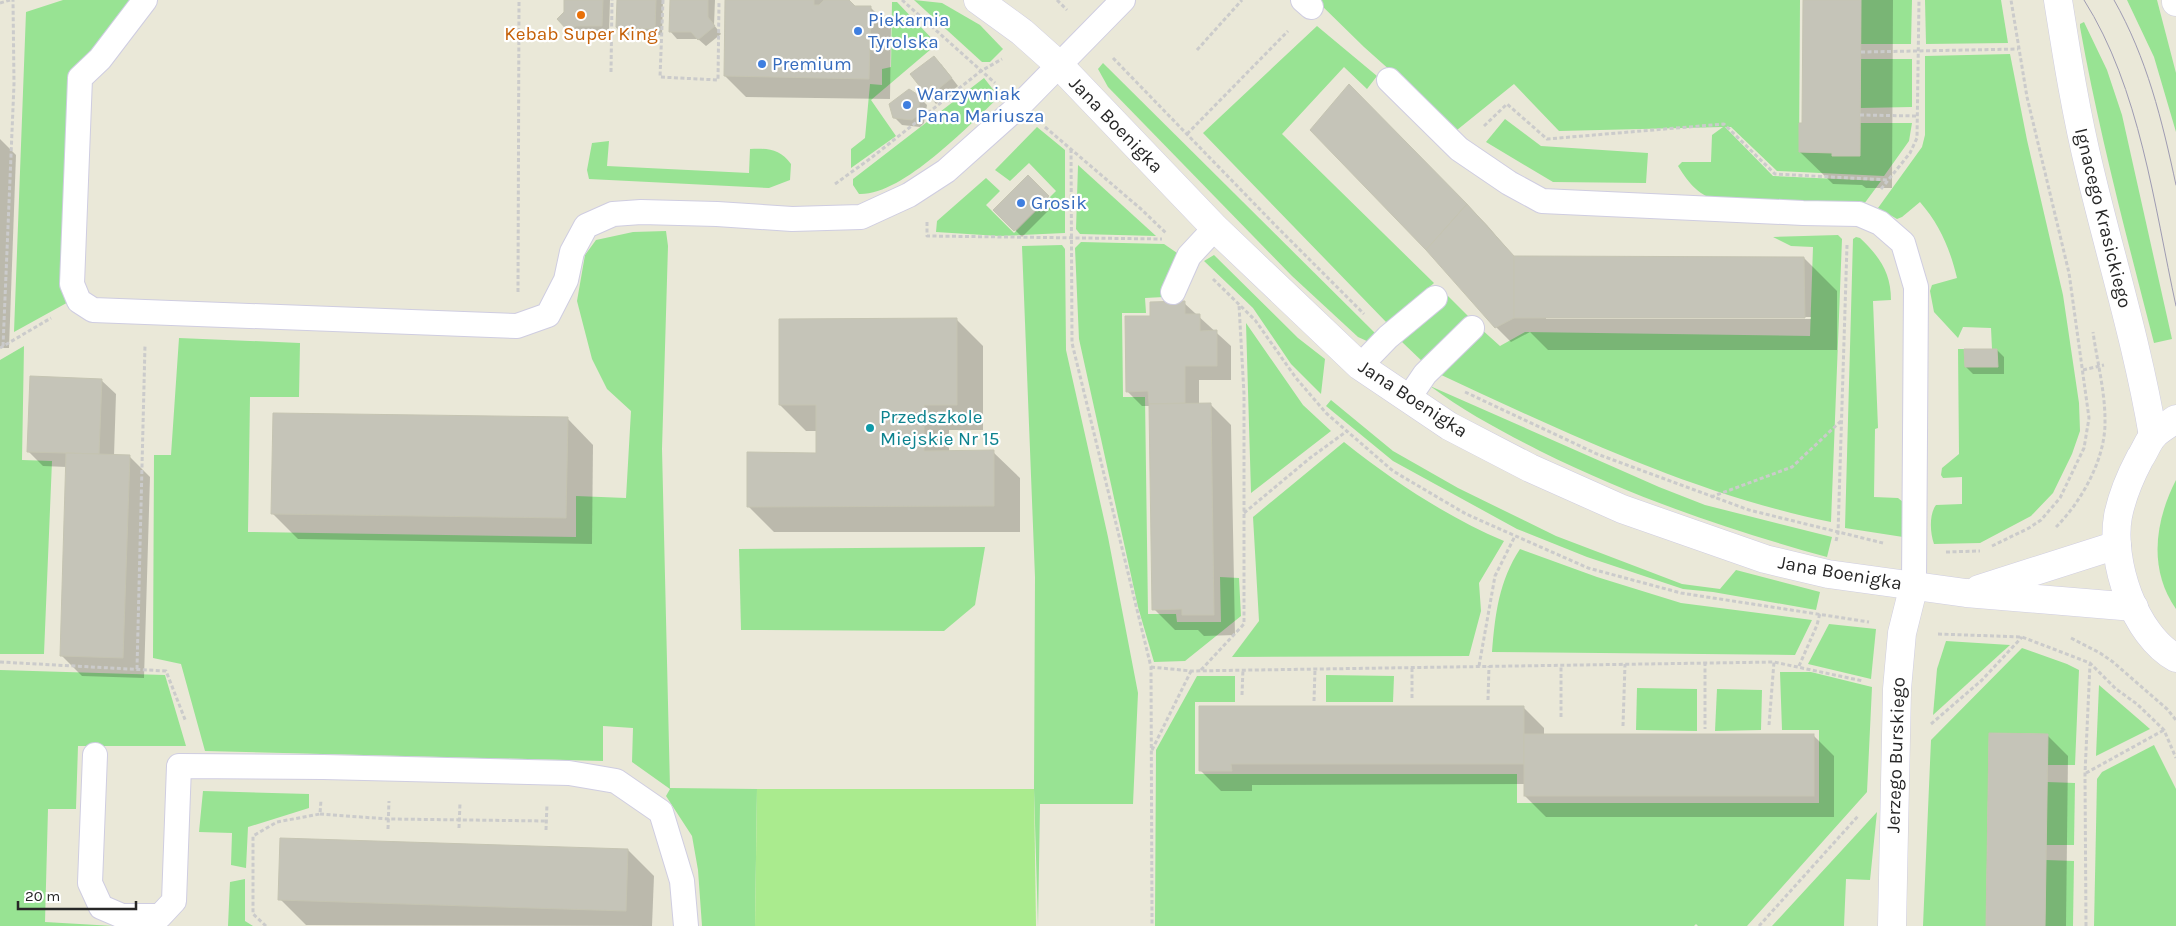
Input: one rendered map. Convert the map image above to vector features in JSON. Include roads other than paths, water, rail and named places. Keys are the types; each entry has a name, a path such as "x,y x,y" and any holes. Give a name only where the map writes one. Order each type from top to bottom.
{"street":[{"name":"Jana Boenigka","path":"978,0 1022,32 1059,65 1215,228 1360,366 1457,430 1530,468 1622,509 1765,560 1828,574 1966,593 2134,607"},
{"name":"Ignacego Krasickiego","path":"2058,0 2069,76 2090,170 2144,380 2153,436"},
{"path":"2176,420 2153,436 2133,471 2118,515 2117,545 2123,579 2145,630 2163,651 2176,658"},
{"name":"Jana Boenigka","path":"1966,593 2117,545"},
{"name":"Jerzego Burskiego","path":"1892,926 1897,689 1902,633 1914,585"}],"lane":[{"path":"145,0 100,59 80,78 72,284 79,301 94,310 517,326 548,315 566,280 572,252 586,226 613,214 641,212 792,219 861,216 909,195 946,171 1020,105 1123,0"},
{"path":"1389,80 1459,149 1509,183 1542,201 1859,214 1880,223 1903,243 1916,287 1914,585"},
{"path":"1173,292 1189,256 1215,228"},
{"path":"1360,366 1388,338 1435,298"},
{"path":"1408,399 1425,374 1472,328"},
{"path":"95,755 90,883 101,907 122,916 160,916 174,901 179,766 323,767 569,773 616,782 661,812 682,881 686,926"}],"tram line":[{"path":"2084,0 2103,34 2119,71 2132,109 2152,188 2176,306"},
{"path":"2114,0 2136,44 2152,90 2176,185"}],"place":[{"name":"Kebab Super King","path":"581,15"},
{"name":"Piekarnia Tyrolska","path":"858,31"},
{"name":"Premium","path":"762,64"},
{"name":"Warzywniak Pana Mariusza","path":"907,105"},
{"name":"Grosik","path":"1021,203"},
{"name":"Przedszkole Miejskie Nr 15","path":"870,428"}]}
